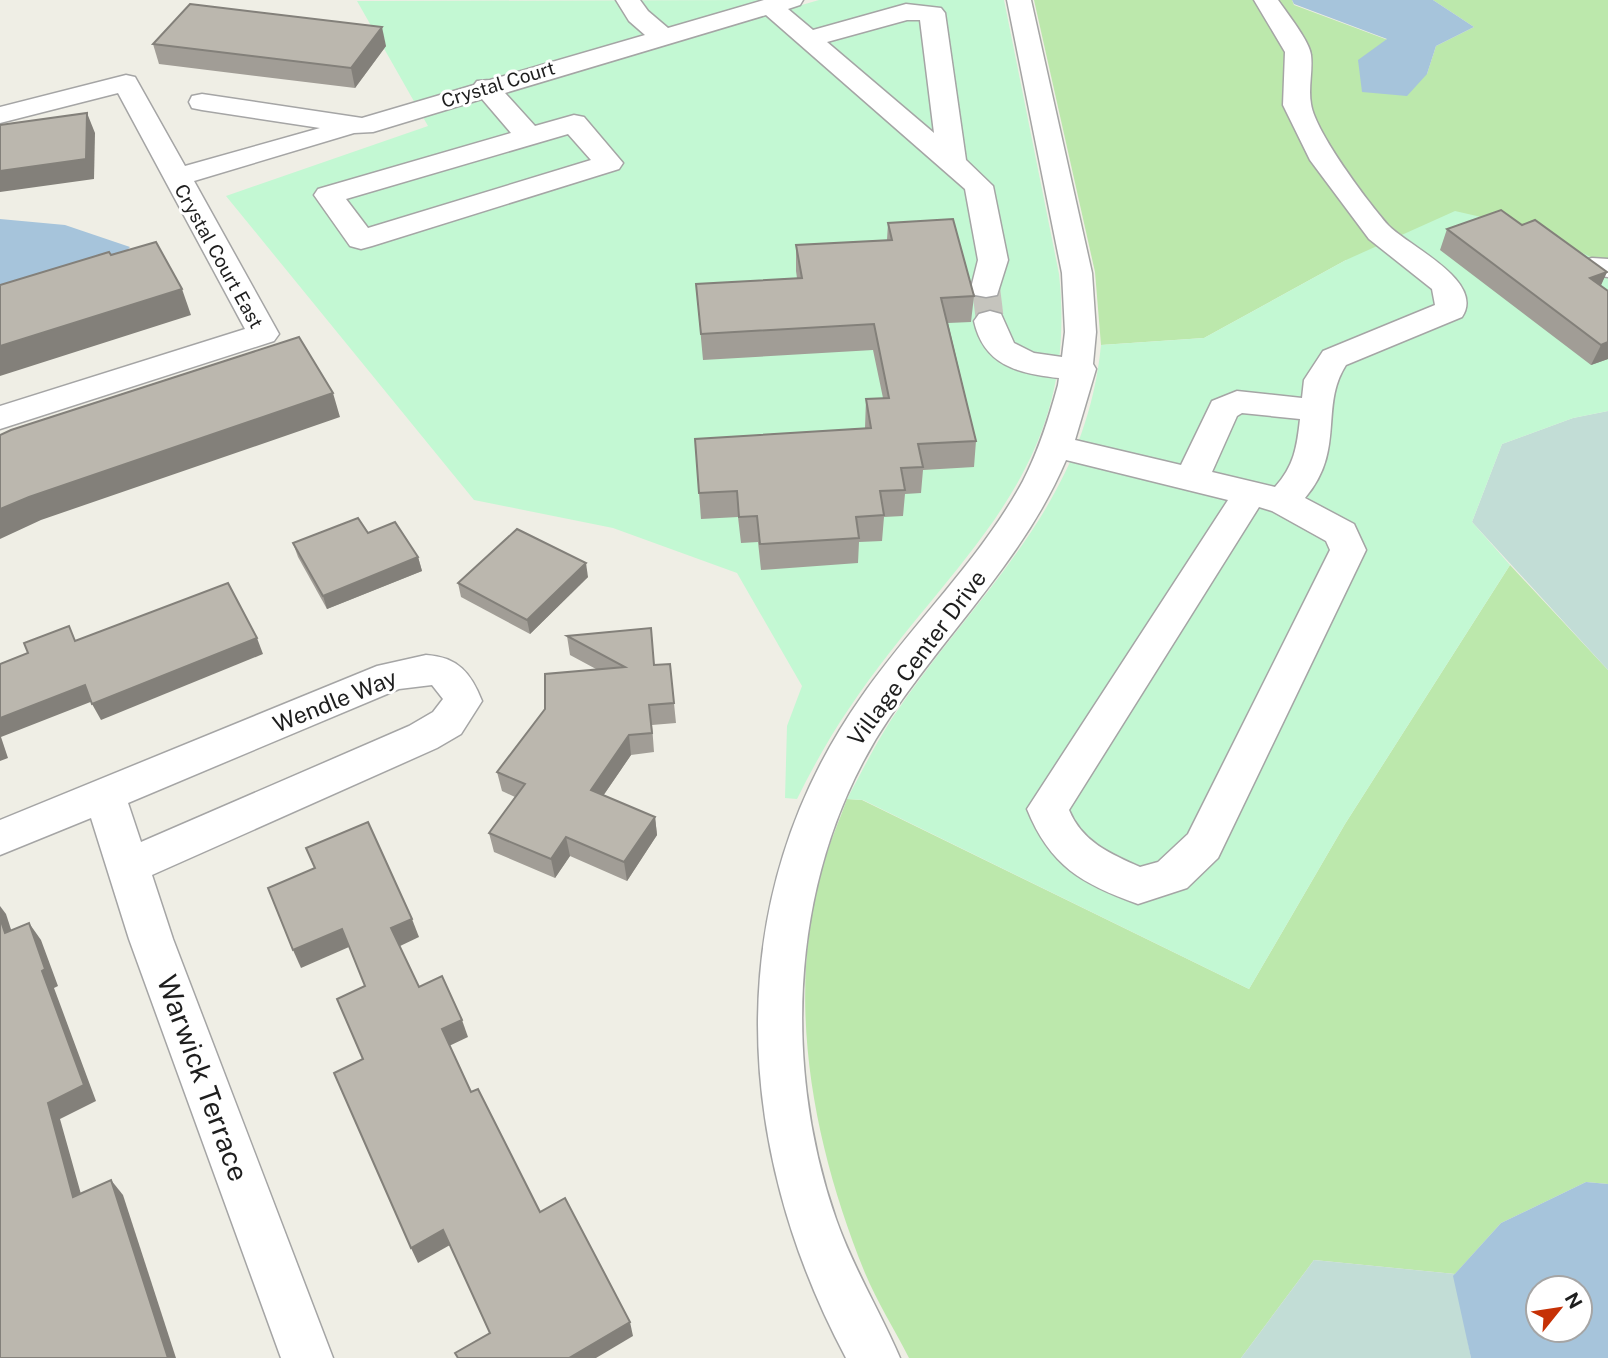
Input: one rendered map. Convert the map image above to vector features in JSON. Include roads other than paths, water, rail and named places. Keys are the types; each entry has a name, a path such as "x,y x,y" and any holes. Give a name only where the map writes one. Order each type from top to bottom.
{"street":[{"path":"628,0 638,16 662,36"},
{"name":"Village Center Drive","path":"874,1358 838,1289 809,1211 793,1152 785,1097 779,972 800,857 818,807 843,758 871,713 985,567 1031,500 1058,447 1071,409 1065,368 1082,311 1077,272 1019,0"},
{"path":"1058,447 1266,497 1341,533 1348,550 1203,846 1172,875 1138,886 1075,855 1057,833 1048,809 1266,497 1302,479 1313,454 1320,380 1334,358 1451,310 1450,294 1445,284 1379,233 1359,211 1324,160 1297,105 1298,52 1266,0"},
{"path":"781,3 808,39 979,186 993,260 986,288"},
{"name":"Crystal Court","path":"202,102 363,126 781,3"},
{"path":"808,39 906,12 932,13 952,163"},
{"name":"Crystal Court East","path":"0,115 126,83 263,334 0,418"},
{"path":"486,88 529,136"},
{"path":"575,123 609,163 361,240 328,195 529,136 575,123"},
{"path":"176,177 354,126"},
{"path":"990,321 995,341 1010,354 1065,368"},
{"path":"1192,478 1224,409 1237,401 1317,410"},
{"name":"Wendle Way","path":"0,838 391,676 425,668 447,673 458,685 463,701 454,715 423,737 128,866"},
{"name":"Warwick Terrace","path":"105,796 151,939 307,1358"}],"tunnel":[{"path":"986,288 990,321"}]}
